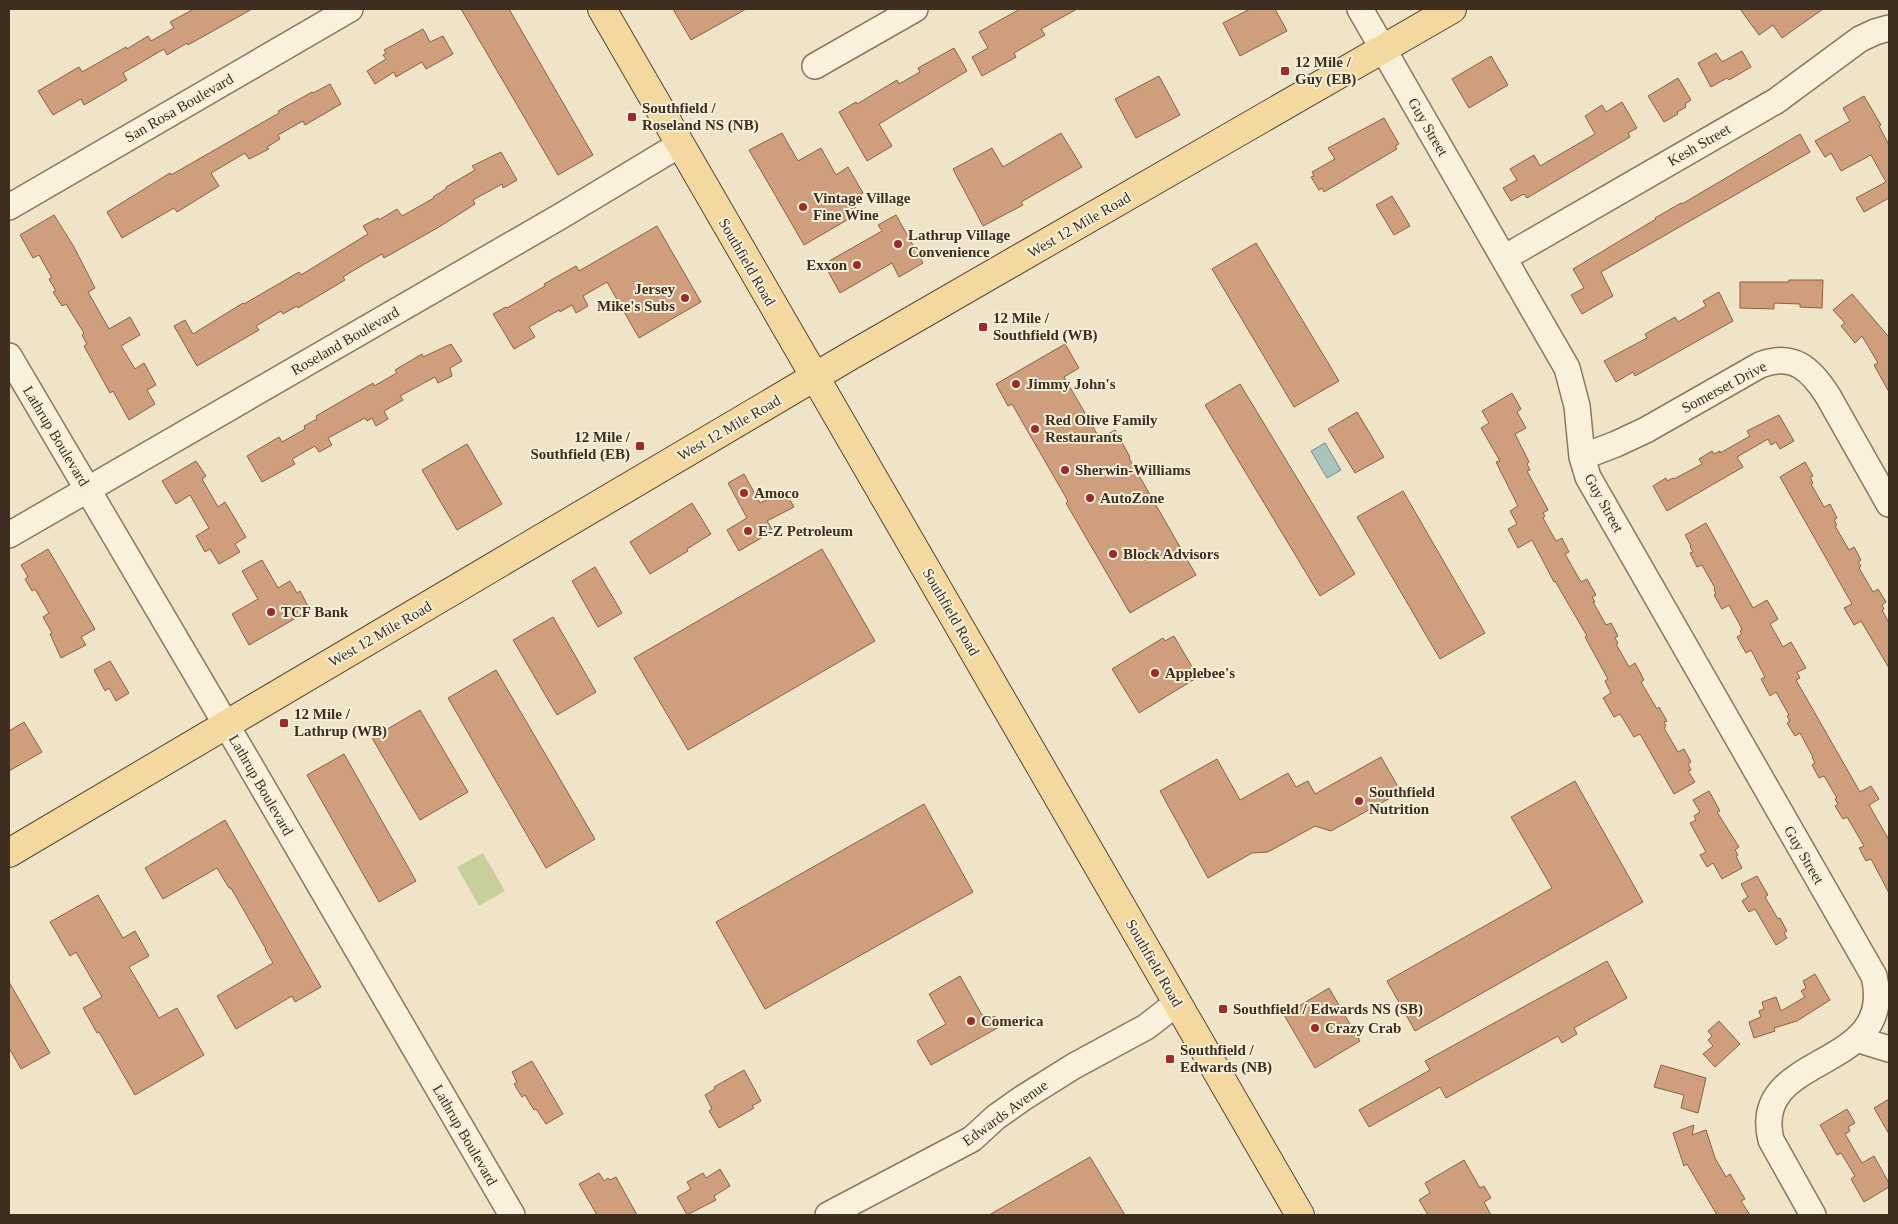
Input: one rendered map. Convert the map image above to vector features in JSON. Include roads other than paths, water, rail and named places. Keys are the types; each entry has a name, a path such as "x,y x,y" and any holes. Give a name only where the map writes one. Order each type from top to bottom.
{"main road":[{"name":"Southfield Road","path":"602,9 1300,1215"},
{"name":"West 12 Mile Road","path":"9,853 815,377 1452,9"}],"street":[{"name":"San Rosa Boulevard","path":"9,207 350,9"},
{"path":"815,66 915,9"},
{"name":"Guy Street","path":"1360,9 1567,368 1577,406 1582,457 1591,482 1874,976 1884,988 1876,1022 1871,1033 1863,1041 1789,1084 1780,1093 1770,1112 1768,1128 1771,1140 1813,1215"},
{"name":"Kesh Street","path":"1504,258 1776,101 1860,39 1889,28"},
{"name":"Roseland Boulevard","path":"9,535 561,216 679,145"},
{"name":"Lathrup Boulevard","path":"9,356 512,1215"},
{"name":"Somerset Drive","path":"1582,457 1630,438 1760,365 1780,359 1800,366 1817,380 1889,504"},
{"name":"Edwards Avenue","path":"828,1215 972,1139 996,1117 1023,1098 1074,1066 1146,1027 1177,1003"},
{"path":"1863,1041 1889,1049"}],"water":[{"path":"1325,443 1341,470 1327,478 1311,451"}],"place":[{"name":"12 Mile / Guy (EB)","path":"1285,71"},
{"name":"Southfield / Roseland NS (NB)","path":"632,117"},
{"name":"Vintage Village Fine Wine","path":"803,207"},
{"name":"Lathrup Village Convenience","path":"898,244"},
{"name":"Exxon","path":"857,265"},
{"name":"Jersey Mike's Subs","path":"685,298"},
{"name":"12 Mile / Southfield (WB)","path":"983,327"},
{"name":"Jimmy John's","path":"1016,384"},
{"name":"Red Olive Family Restaurants","path":"1035,429"},
{"name":"12 Mile / Southfield (EB)","path":"640,446"},
{"name":"Sherwin-Williams","path":"1065,470"},
{"name":"Amoco","path":"744,493"},
{"name":"AutoZone","path":"1090,498"},
{"name":"E-Z Petroleum","path":"748,531"},
{"name":"Block Advisors","path":"1113,554"},
{"name":"TCF Bank","path":"271,612"},
{"name":"Applebee's","path":"1155,673"},
{"name":"12 Mile / Lathrup (WB)","path":"284,723"},
{"name":"Southfield Nutrition","path":"1359,801"},
{"name":"Southfield / Edwards NS (SB)","path":"1223,1009"},
{"name":"Comerica","path":"971,1021"},
{"name":"Crazy Crab","path":"1315,1028"},
{"name":"Southfield / Edwards (NB)","path":"1170,1059"}]}
